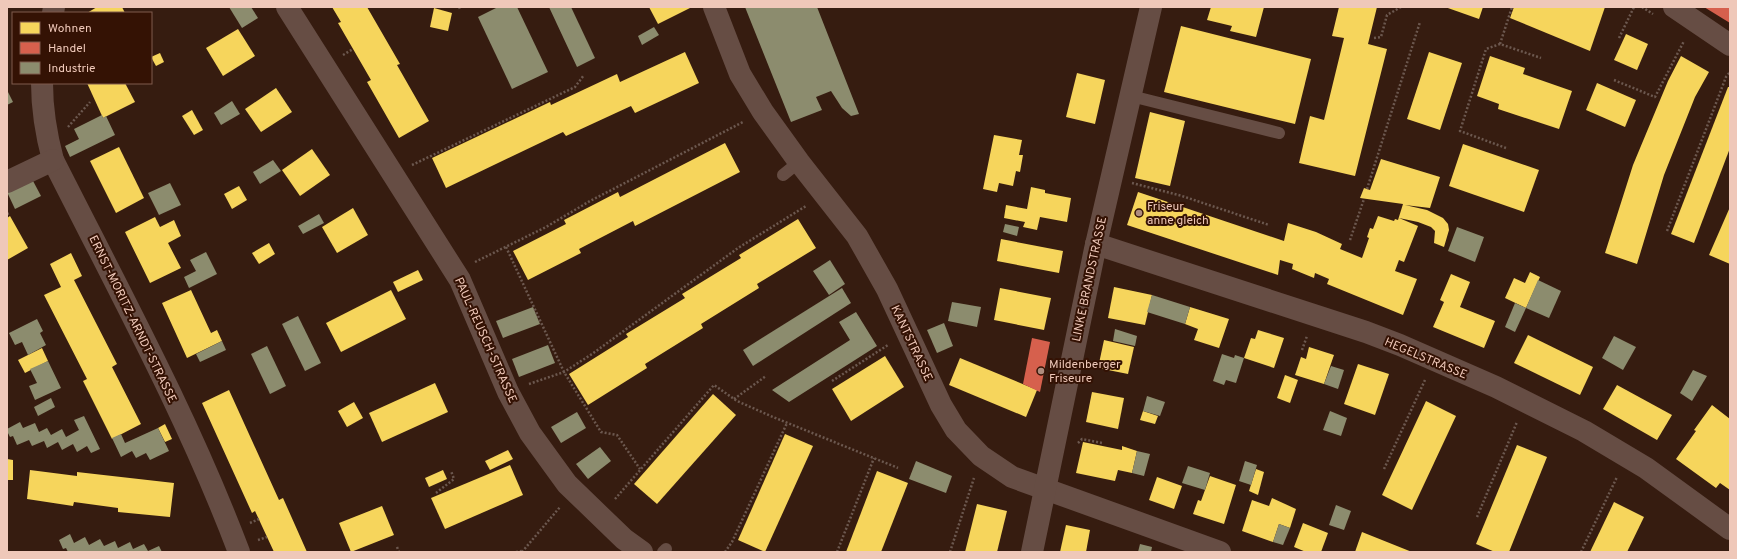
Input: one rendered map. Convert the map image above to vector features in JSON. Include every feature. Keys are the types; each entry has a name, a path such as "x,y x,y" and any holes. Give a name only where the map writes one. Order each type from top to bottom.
{"street":[{"name":"PAUL-REUSCH-STRASSE","path":"287,7 460,280 508,392 530,433 567,484 624,539 642,552"},
{"name":"KANTSTRASSE","path":"714,7 740,74 763,112 791,168 826,194 857,236 887,289 941,405 956,430 981,456 1012,477 1220,552"},
{"name":"LINKE BRANDSTRASSE","path":"1032,552 1096,244 1131,96 1150,7"},
{"path":"1674,7 1730,44"},
{"name":"ERNST-MORITZ-ARNDT-STRASSE","path":"42,84 42,103 46,134 53,160 167,386 208,474 239,552"},
{"path":"7,182 53,160"},
{"name":"HEGELSTRASSE","path":"1096,244 1315,315 1400,345 1526,401 1584,431 1646,468 1730,529"}],"lane":[{"path":"1131,96 1280,133"}],"path":[{"path":"1374,38 1381,38 1387,15 1401,7"},
{"path":"1500,44 1512,7"},
{"path":"1619,38 1634,7"},
{"path":"1614,80 1655,97 1694,20"},
{"path":"1366,189 1420,22"},
{"path":"1506,148 1460,131 1486,49 1500,44 1541,58"},
{"path":"1667,231 1726,77 1730,72"},
{"path":"393,174 575,87 584,75"},
{"path":"46,134 62,131 75,120 90,102"},
{"path":"455,272 546,227 590,201 763,112"},
{"path":"1111,177 1182,196 1270,226"},
{"path":"508,392 564,372 592,354 738,248 826,194"},
{"path":"1350,240 1364,199"},
{"path":"506,247 564,372 601,432 617,435 640,469"},
{"path":"832,381 908,332"},
{"path":"1384,469 1434,360"},
{"path":"734,399 766,376"},
{"path":"600,517 714,385 734,399 787,423 898,468"},
{"path":"1477,517 1526,401"},
{"path":"725,552 732,542 787,423"},
{"path":"950,552 981,456"},
{"path":"1581,552 1626,456"},
{"path":"837,552 874,458"},
{"path":"436,493 454,479 451,471"},
{"path":"516,552 522,551 560,507 556,501"},
{"path":"397,547 399,552"}],"building: Wohnen":[{"path":"97,7 122,7 124,12 89,12"},
{"path":"332,7 367,7 400,64 397,65 429,121 399,138 367,82 371,80 338,23 341,22"},
{"path":"649,7 692,7 658,24"},
{"path":"1211,7 1264,7 1256,37 1230,31 1232,26 1207,20"},
{"path":"1339,7 1377,7 1368,44 1387,49 1355,176 1299,163 1310,116 1324,120 1344,38 1332,36"},
{"path":"1445,7 1483,7 1479,19"},
{"path":"1514,7 1605,7 1590,51 1510,18"},
{"path":"434,8 452,13 448,31 430,27"},
{"path":"1181,26 1311,59 1295,124 1164,92"},
{"path":"238,29 255,56 223,76 206,48"},
{"path":"1626,34 1648,44 1637,70 1614,60"},
{"path":"685,52 699,83 635,113 631,106 566,136 563,132 446,188 432,158 550,102 551,105 617,74 620,82"},
{"path":"1429,52 1462,63 1440,130 1407,119"},
{"path":"160,53 164,62 156,66 152,57"},
{"path":"1490,56 1525,68 1523,74 1572,91 1559,129 1498,109 1499,104 1477,96"},
{"path":"1681,56 1709,72 1695,97 1664,175 1637,264 1605,253 1633,165 1668,81"},
{"path":"1077,73 1105,80 1095,124 1066,117"},
{"path":"1597,83 1636,100 1625,127 1586,110"},
{"path":"87,84 126,84 135,102 103,118"},
{"path":"1728,87 1730,87 1730,148 1694,243 1671,234"},
{"path":"276,88 292,112 261,132 245,109"},
{"path":"192,110 203,130 194,135 182,116"},
{"path":"1150,112 1185,121 1170,186 1135,178"},
{"path":"994,135 1022,140 1019,155 1023,155 1020,172 1016,171 1013,186 999,183 997,192 983,189"},
{"path":"725,143 740,172 635,226 633,221 579,249 581,253 528,280 513,251 566,224 564,220 618,192 620,197"},
{"path":"1463,144 1539,170 1524,212 1449,186"},
{"path":"119,147 144,198 116,213 90,161"},
{"path":"312,149 330,175 300,196 282,170"},
{"path":"1381,159 1440,177 1430,208 1405,205 1427,210 1443,218 1448,224 1449,230 1444,247 1434,243 1435,231 1431,227 1418,222 1399,218 1418,226 1404,262 1399,260 1395,271 1417,279 1403,315 1327,284 1329,279 1315,273 1314,278 1292,269 1293,264 1280,260 1278,275 1127,225 1138,192 1284,241 1288,223 1316,232 1342,244 1340,249 1362,258 1369,238 1367,237 1370,228 1373,229 1378,216 1394,221 1395,219 1398,220 1403,204 1360,198 1364,188 1370,190"},
{"path":"239,186 247,200 232,209 224,194"},
{"path":"1031,187 1045,190 1045,193 1071,198 1067,222 1040,217 1037,230 1023,227 1025,222 1004,218 1006,205 1027,209"},
{"path":"1730,207 1730,264 1709,255"},
{"path":"353,208 368,235 337,253 322,227"},
{"path":"10,216 28,248 7,260 7,218"},
{"path":"155,217 160,227 174,220 181,236 168,243 181,268 150,283 125,232"},
{"path":"798,219 816,248 757,284 759,288 701,324 703,328 645,364 647,368 588,405 569,374 628,337 626,334 685,298 682,294 741,258 739,255"},
{"path":"1001,239 1063,251 1059,273 997,261"},
{"path":"269,243 275,254 259,264 252,253"},
{"path":"71,253 82,276 74,280 117,364 112,367 141,424 112,439 83,381 87,379 44,295 61,287 50,264"},
{"path":"418,270 423,280 398,292 393,282"},
{"path":"1530,272 1540,277 1526,308 1505,298 1514,278 1525,283"},
{"path":"1451,274 1470,282 1460,307 1495,321 1484,348 1433,327 1444,302 1440,300"},
{"path":"1114,287 1152,295 1145,325 1108,318"},
{"path":"1000,288 1051,298 1044,330 994,320"},
{"path":"191,290 211,333 217,330 222,341 187,358 162,303"},
{"path":"391,290 406,319 341,352 326,323"},
{"path":"1190,307 1229,319 1219,348 1194,340 1198,329 1185,324"},
{"path":"1258,330 1284,338 1274,368 1244,358 1251,338 1255,339"},
{"path":"1528,335 1593,367 1580,395 1514,363"},
{"path":"1104,340 1134,347 1128,374 1098,368"},
{"path":"1309,347 1334,355 1324,384 1295,375 1301,357 1306,359"},
{"path":"42,348 48,361 25,373 18,360"},
{"path":"885,356 904,387 851,421 832,389"},
{"path":"960,358 1037,390 1026,417 949,385"},
{"path":"1358,364 1389,374 1375,415 1344,404"},
{"path":"1285,375 1298,380 1290,403 1277,398"},
{"path":"435,383 448,412 382,442 369,413"},
{"path":"1617,385 1672,415 1657,440 1603,409"},
{"path":"229,390 279,500 283,498 307,552 274,552 255,511 252,513 202,403"},
{"path":"1092,392 1124,398 1118,429 1086,422"},
{"path":"713,394 736,415 657,504 634,484"},
{"path":"1426,401 1456,416 1412,510 1382,495"},
{"path":"354,402 363,418 347,427 338,411"},
{"path":"1712,405 1730,419 1730,490 1720,483 1716,488 1676,459"},
{"path":"1143,411 1158,416 1155,424 1140,420"},
{"path":"165,424 172,439 165,442 158,428"},
{"path":"785,434 813,446 765,552 738,540"},
{"path":"1083,442 1122,450 1122,446 1137,451 1132,473 1118,470 1115,481 1076,473"},
{"path":"1517,445 1547,457 1509,552 1495,552 1476,544"},
{"path":"508,450 513,459 490,470 485,461"},
{"path":"7,459 13,460 13,480 7,480"},
{"path":"510,465 523,495 445,529 431,498"},
{"path":"1256,469 1264,472 1258,495 1249,491"},
{"path":"30,470 77,476 77,472 174,483 170,517 118,512 118,508 74,502 73,506 27,499"},
{"path":"443,470 447,479 429,487 425,478"},
{"path":"877,471 908,483 881,552 846,552"},
{"path":"1210,476 1236,485 1224,524 1193,514 1198,500 1201,501"},
{"path":"1157,477 1182,486 1174,509 1149,500"},
{"path":"1272,498 1296,509 1290,528 1279,524 1273,542 1242,531 1252,500 1269,506"},
{"path":"1614,502 1644,517 1627,552 1590,552"},
{"path":"977,504 1007,511 997,552 965,552"},
{"path":"382,506 394,535 351,552 339,523"},
{"path":"1303,523 1328,533 1321,552 1306,552 1294,547"},
{"path":"1066,525 1090,530 1086,552 1060,552"},
{"path":"1362,532 1412,552 1355,552"}],"building: Handel":[{"path":"1704,7 1730,7 1730,23"},
{"path":"1032,338 1050,342 1040,392 1023,384"}],"building: Industrie":[{"path":"229,7 251,7 258,18 242,28"},
{"path":"498,7 517,7 548,72 512,89 478,17"},
{"path":"549,7 571,7 595,58 577,67"},
{"path":"745,7 817,7 859,114 851,116 842,108 831,91 816,97 822,110 791,122"},
{"path":"654,27 659,35 642,45 638,36"},
{"path":"7,90 13,102 7,105"},
{"path":"232,101 240,114 221,125 214,113"},
{"path":"102,115 103,118 106,116 115,135 70,157 65,146 79,139 74,129"},
{"path":"273,160 281,171 260,184 253,172"},
{"path":"32,179 41,196 15,209 7,192"},
{"path":"170,183 181,205 159,215 148,193"},
{"path":"319,214 324,223 303,234 298,226"},
{"path":"1005,224 1019,227 1017,236 1003,232"},
{"path":"1457,227 1484,237 1475,262 1448,251"},
{"path":"206,252 217,274 189,288 184,277 196,271 190,260"},
{"path":"830,260 845,284 829,295 813,271"},
{"path":"1538,280 1561,291 1549,318 1526,308"},
{"path":"842,288 851,303 753,366 743,350"},
{"path":"1152,295 1190,307 1185,324 1147,312"},
{"path":"952,302 981,307 977,327 948,321"},
{"path":"1515,303 1526,308 1515,332 1505,327"},
{"path":"533,307 540,324 503,338 496,321"},
{"path":"856,312 877,346 789,402 772,390 850,340 839,322"},
{"path":"298,316 321,363 305,371 282,324"},
{"path":"37,319 43,331 40,333 46,345 28,355 22,342 15,345 9,333"},
{"path":"944,323 953,346 937,353 927,330"},
{"path":"1115,329 1137,336 1135,346 1113,341"},
{"path":"1614,336 1636,347 1623,370 1602,358"},
{"path":"222,341 226,350 200,362 196,354"},
{"path":"548,345 555,363 519,377 512,359"},
{"path":"267,346 286,386 270,394 251,354"},
{"path":"1222,354 1234,358 1235,355 1244,358 1236,383 1226,380 1224,385 1213,381"},
{"path":"48,361 61,388 35,400 29,386 37,383 30,369"},
{"path":"1331,366 1344,370 1338,389 1324,384"},
{"path":"1693,370 1707,376 1692,401 1680,393"},
{"path":"1147,396 1165,402 1160,416 1143,411"},
{"path":"51,398 55,407 38,416 34,407"},
{"path":"1330,411 1347,418 1341,436 1323,430"},
{"path":"577,412 586,428 561,443 551,427"},
{"path":"84,416 100,449 91,453 87,446 77,452 73,444 62,450 58,442 47,448 44,441 32,446 29,440 17,445 13,436 10,437 7,431 7,429 20,422 23,428 35,423 39,432 47,428 51,435 62,429 66,437 79,430 74,420"},
{"path":"158,428 169,451 150,460 146,453 136,458 132,451 121,457 112,438 121,434 125,443"},
{"path":"600,447 611,461 588,479 576,464"},
{"path":"1137,451 1150,454 1144,476 1132,473"},
{"path":"916,461 952,476 946,493 909,479"},
{"path":"1245,461 1257,465 1251,485 1239,481"},
{"path":"1188,466 1210,473 1205,490 1182,483"},
{"path":"1336,505 1351,511 1344,530 1329,525"},
{"path":"1279,524 1290,528 1283,545 1273,542"},
{"path":"70,534 74,543 85,537 89,545 100,539 104,546 115,541 118,548 130,542 133,549 144,544 148,551 159,546 162,552 68,552 66,548 63,549 59,540"},
{"path":"1140,544 1152,547 1151,552 1138,552"}],"place":[{"name":"Friseur anne gleich","path":"1139,213"},
{"name":"Mildenberger Friseure","path":"1041,371"}]}
